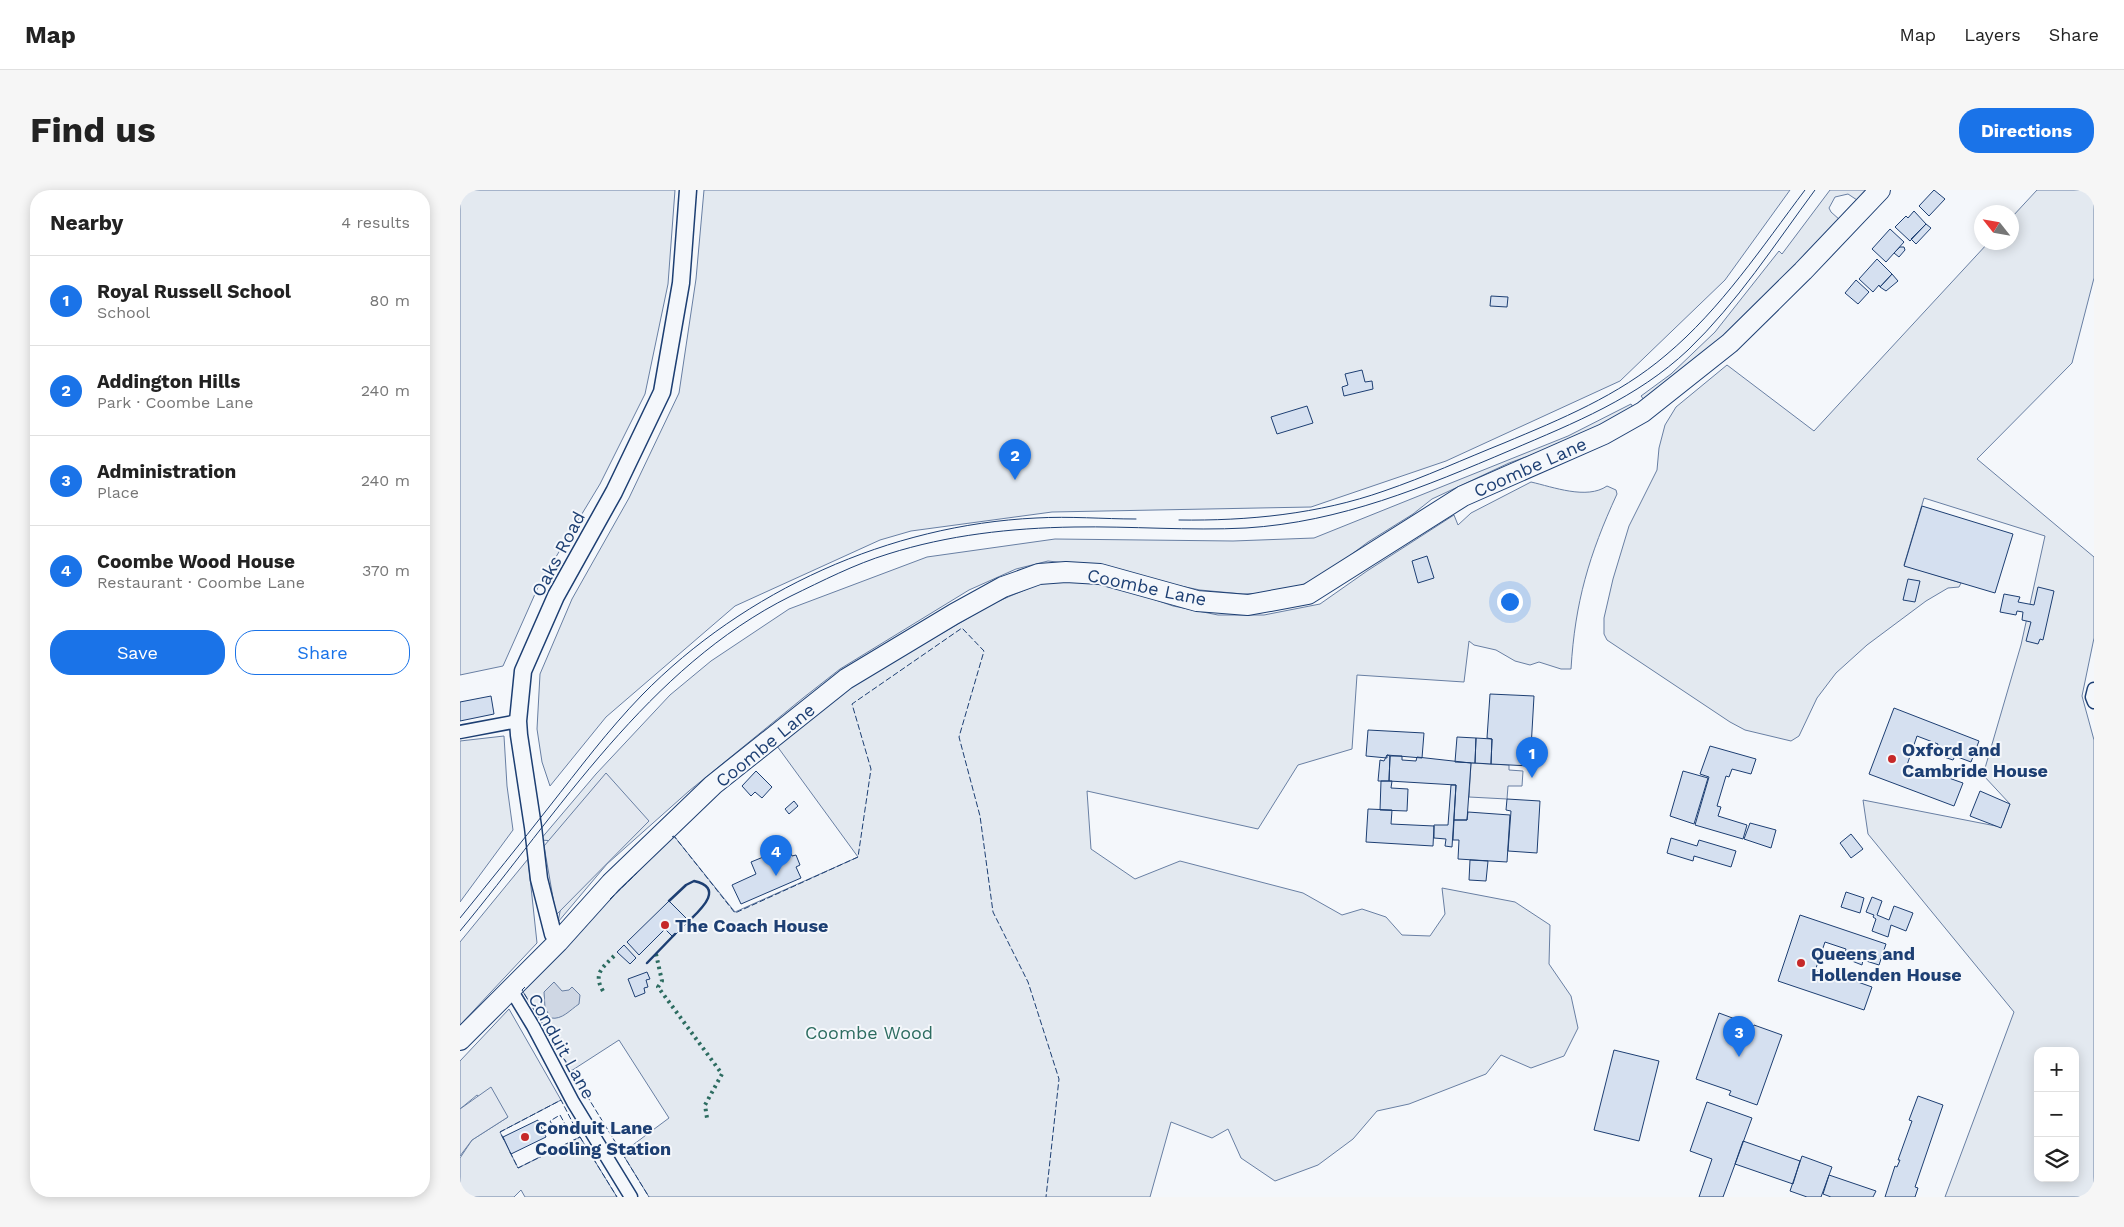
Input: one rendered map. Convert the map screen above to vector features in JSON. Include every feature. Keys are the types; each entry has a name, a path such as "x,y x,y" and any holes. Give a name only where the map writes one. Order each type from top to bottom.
{"main road":[{"name":"Coombe Lane","path":"460,1040 558,942 611,883 713,786 846,679 954,614 1003,587 1039,574 1066,572 1093,573 1115,577 1197,601 1248,605 1308,594 1464,496 1604,434 1643,412 1730,342 1804,271 1880,190"}],"street":[{"name":"Oaks Road","path":"558,942 553,934 539,879 534,826 518,721 523,672 556,596 614,492 662,392 681,283 688,190"},
{"path":"2094,689 2092,697 2094,702"},
{"path":"460,732 518,721"},
{"name":"Conduit Lane","path":"510,988 533,1026 573,1102 630,1197"}],"green space":[{"path":"460,190 675,190 668,284 645,394 600,484 539,585 503,666 460,675"},
{"path":"704,190 1790,190 1725,280 1620,381 1446,461 1311,507 1052,512 911,531 880,540 735,606 606,717 550,786 542,762 537,729 540,674 572,599 629,498 679,393 696,279"},
{"path":"1830,190 1871,190 1860,202 1848,194 1835,197 1829,208 1840,220 1735,326 1645,401 1641,396 1671,374 1715,332 1779,251 1782,254"},
{"path":"2037,190 2094,190 2094,278 2072,363 1977,459 2094,557 2094,638 2082,696 2094,740 2094,1197 1945,1197 2014,1012 1868,834 1863,800 2001,827 2010,804 1983,775 2021,645 2045,536 1924,498 1904,565 1961,583 1959,587 1948,588 1926,601 1867,645 1836,673 1817,698 1799,736 1791,741 1745,730 1730,722 1607,640 1604,634 1604,618 1613,579 1629,526 1657,470 1659,448 1665,425 1676,407 1727,365 1814,431 1982,250 2019,250 2019,209"},
{"path":"1631,404 1633,407 1606,424 1565,443 1509,463 1432,499 1413,514 1368,542 1328,572 1298,587 1271,593 1243,594 1200,590 1074,564 1048,561 1016,569 969,590 840,669 803,698 689,791 607,864 558,922 562,901 556,841 540,840 596,774 670,695 711,661 789,609 927,557 1055,539 1233,541 1314,538 1568,436"},
{"name":"Coombe Wood","path":"1531,482 1580,492 1599,490 1607,486 1616,490 1617,494 1607,516 1585,579 1576,622 1571,669 1561,669 1539,662 1530,665 1515,661 1496,650 1474,645 1469,641 1464,682 1357,675 1352,749 1298,765 1258,829 1087,791 1091,849 1135,879 1180,861 1303,893 1342,915 1362,909 1386,917 1402,935 1430,936 1445,914 1442,888 1515,902 1550,925 1549,964 1571,996 1578,1028 1564,1056 1531,1068 1501,1055 1486,1074 1409,1104 1377,1111 1353,1139 1318,1165 1275,1181 1241,1158 1228,1129 1212,1138 1171,1122 1150,1197 649,1197 622,1153 669,1118 619,1040 571,1071 522,990 555,954 674,836 735,912 858,857 777,746 846,689 994,603 1041,583 1087,580 1130,591 1173,606 1218,615 1264,615 1320,604 1454,515 1458,525 1471,513"},
{"path":"504,736 507,786 513,830 460,902 460,741"},
{"path":"528,859 537,943 460,1025 460,942"},
{"path":"509,1009 561,1100 500,1132 518,1168 580,1137 617,1197 525,1197 521,1190 514,1197 460,1197 460,1158 472,1140 508,1117 477,1095 460,1109 460,1061"}],"shaded area":[{"path":"1471,763 1509,765 1509,770 1523,771 1522,786 1508,786 1507,799 1469,797"},
{"path":"606,773 649,821 556,915 544,846"},
{"path":"554,982 562,991 569,990 572,987 580,995 579,1004 559,1018 551,1018 545,1008 544,992"},
{"path":"491,1087 508,1117 472,1140 460,1156 460,1109"}],"building":[{"path":"1934,190 1945,199 1929,216 1919,206"},
{"path":"1914,211 1926,224 1910,241 1895,227"},
{"path":"1926,224 1931,228 1916,244 1911,239"},
{"path":"1890,229 1904,242 1886,262 1872,249"},
{"path":"1900,247 1904,247 1905,250 1899,257 1894,253"},
{"path":"1877,259 1892,274 1873,292 1859,279"},
{"path":"1892,274 1898,281 1886,291 1880,287"},
{"path":"1856,280 1869,292 1858,304 1845,293"},
{"path":"1491,296 1508,297 1507,307 1490,306"},
{"path":"1362,370 1365,382 1372,381 1373,389 1344,396 1342,387 1348,385 1345,374"},
{"path":"1307,406 1313,423 1277,434 1271,417"},
{"path":"1922,506 2013,534 1995,593 1904,566"},
{"path":"1427,556 1434,578 1418,583 1412,561"},
{"path":"1908,579 1920,581 1915,602 1903,600"},
{"path":"2038,587 2054,591 2043,640 2040,639 2038,644 2026,641 2031,622 2022,620 2023,612 2017,611 2016,615 2000,612 2004,594 2020,597 2018,602 2034,605"},
{"path":"1490,694 1534,696 1530,766 1491,764 1492,739 1487,738"},
{"path":"491,696 494,714 460,721 460,702"},
{"name":"Oxford and Cambride House","path":"1894,708 1979,741 1971,762 1955,756 1953,760 1944,757 1947,751 1937,747 1938,744 1917,736 1907,765 1939,774 1941,769 1948,771 1946,777 1963,783 1954,806 1869,774"},
{"path":"1368,730 1424,733 1422,758 1387,755 1387,758 1366,756"},
{"path":"1457,737 1476,738 1475,763 1455,762"},
{"path":"1476,738 1492,739 1491,764 1475,763"},
{"path":"1710,746 1756,759 1751,774 1732,769 1729,777 1726,776 1717,806 1721,807 1718,816 1747,825 1743,839 1695,825 1709,777 1700,774"},
{"path":"1387,755 1390,756 1389,781 1378,781 1380,760 1384,761"},
{"path":"1390,756 1402,756 1402,760 1416,761 1417,757 1471,763 1467,820 1454,820 1456,785 1389,781"},
{"path":"756,771 772,787 762,798 755,792 751,796 742,786"},
{"path":"1683,771 1708,778 1694,824 1670,816"},
{"path":"1381,781 1392,781 1391,788 1408,789 1407,811 1380,810"},
{"path":"1451,785 1456,785 1452,847 1445,846 1446,839 1434,838 1434,825 1448,825"},
{"path":"1980,791 2010,804 2001,828 1970,816"},
{"path":"1507,799 1540,801 1537,853 1508,851 1511,811 1506,810"},
{"path":"794,801 798,806 789,814 785,809"},
{"path":"1368,809 1392,810 1391,824 1434,826 1433,846 1366,842"},
{"path":"1468,812 1510,815 1507,862 1458,859 1459,840 1453,840 1454,820 1467,820"},
{"path":"1750,823 1776,830 1771,848 1744,839"},
{"path":"1851,834 1863,849 1851,858 1840,843"},
{"path":"1671,838 1697,846 1699,840 1736,851 1731,867 1694,856 1693,861 1667,853"},
{"path":"788,847 792,856 796,855 800,865 796,867 801,878 741,904 732,885 756,874 751,862"},
{"path":"1470,860 1488,861 1486,881 1469,880"},
{"path":"1846,892 1864,898 1860,913 1841,907"},
{"path":"1872,897 1882,901 1877,915 1889,920 1894,906 1913,913 1906,931 1891,925 1888,937 1872,931 1876,919 1873,917 1874,915 1866,912"},
{"name":"The Coach House","path":"669,901 689,921 673,937 665,929 639,955 627,942"},
{"name":"Queens and Hollenden House","path":"1800,915 1886,944 1879,965 1863,960 1862,965 1852,961 1855,955 1845,952 1846,949 1825,942 1815,971 1835,978 1836,975 1848,979 1850,973 1857,976 1855,981 1872,987 1864,1010 1778,981"},
{"path":"624,945 636,958 630,964 617,952"},
{"path":"647,972 650,979 646,980 648,987 644,988 645,993 635,997 628,979"},
{"path":"1719,1013 1746,1023 1745,1025 1753,1027 1754,1025 1782,1035 1757,1105 1729,1095 1731,1091 1696,1079"},
{"path":"1614,1050 1659,1061 1639,1141 1594,1130"},
{"path":"1918,1096 1943,1105 1915,1187 1918,1188 1915,1197 1885,1197 1895,1166 1897,1167 1900,1160 1898,1160 1912,1121 1909,1120"},
{"path":"1707,1102 1752,1118 1723,1197 1699,1197 1712,1159 1690,1151"},
{"name":"Conduit Lane Cooling Station","path":"538,1120 546,1137 511,1154 503,1137"},
{"path":"1743,1141 1800,1161 1793,1184 1735,1164"},
{"path":"1802,1156 1832,1167 1821,1197 1807,1197 1790,1191"},
{"path":"1829,1175 1876,1191 1873,1197 1831,1197 1823,1194"}],"tram line":[{"path":"1179,520 1231,519 1309,511 1359,499 1399,486 1547,425 1609,395 1648,370 1705,318 1740,277 1805,190"},
{"path":"460,931 571,791 650,702 693,662 740,626 791,596 876,558 911,547 957,537 1003,531 1050,528 1225,529 1281,524 1315,518 1382,501 1446,477 1535,440 1604,408 1648,382 1668,367 1688,350 1723,313 1755,273 1815,190"},
{"path":"460,918 594,750 642,695 683,658 726,624 773,595 823,570 874,549 927,534 981,523 1036,518 1136,519"}],"hedge":[{"path":"656,954 662,981 658,987 722,1074 705,1105 707,1118"},
{"path":"603,991 599,980 600,972 614,956"}],"fence":[{"path":"672,837 674,836 735,913 858,857 871,769 852,704 962,628 984,651 959,737 980,816 993,912 1028,982 1059,1079 1046,1197"},
{"path":"610,899 637,873"},
{"path":"525,987 522,990 649,1197"},
{"path":"504,1140 500,1132 561,1100 580,1137 617,1197"},
{"path":"560,1115 565,1124 555,1129 550,1121 560,1115"},
{"path":"510,1152 518,1168 580,1137"}],"wall":[{"path":"669,901 686,885 694,881 703,884 708,889 707,900 688,922"},
{"path":"647,963 675,934"}],"place":[{"name":"Addington Hills","path":"1015,480"},
{"name":"Oxford and Cambride House","path":"1892,759"},
{"name":"Royal Russell School","path":"1532,778"},
{"name":"Coombe Wood House","path":"776,876"},
{"name":"The Coach House","path":"665,925"},
{"name":"Queens and Hollenden House","path":"1801,963"},
{"name":"Administration","path":"1739,1057"},
{"name":"Conduit Lane Cooling Station","path":"525,1137"}]}
